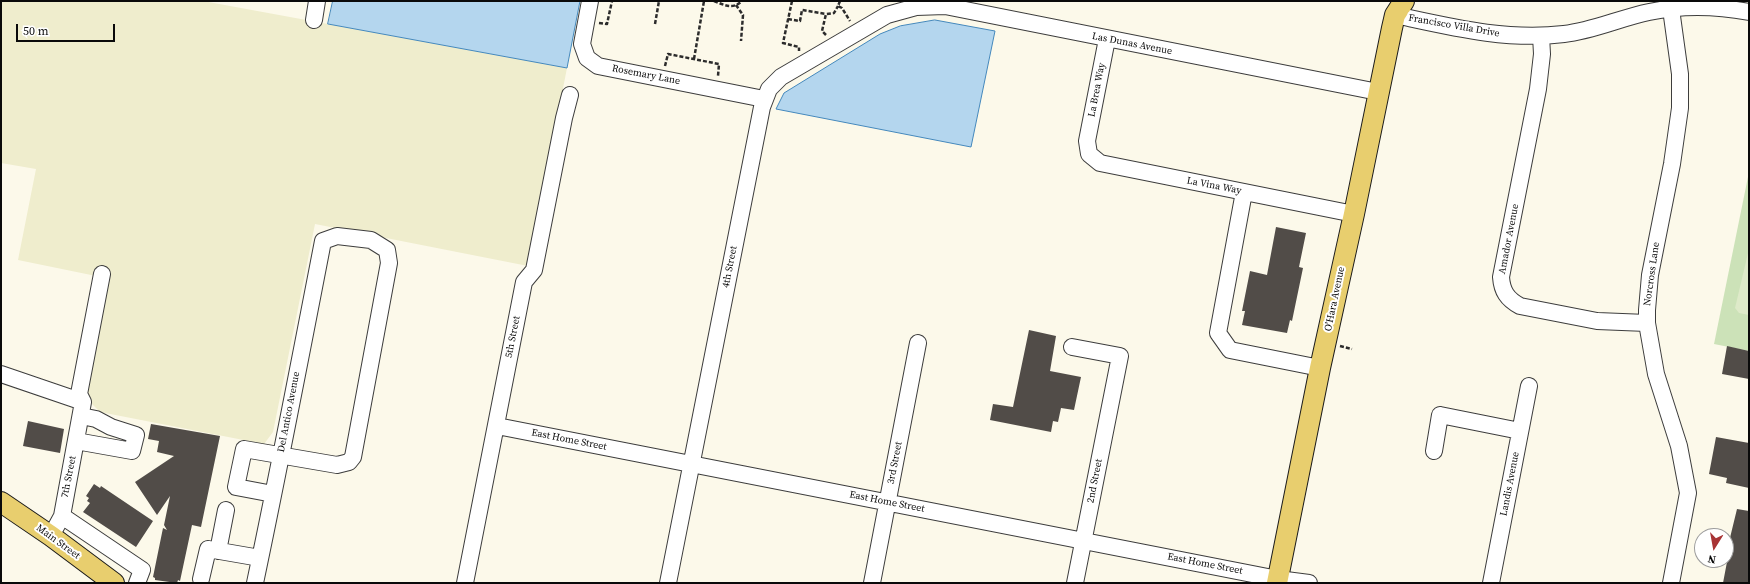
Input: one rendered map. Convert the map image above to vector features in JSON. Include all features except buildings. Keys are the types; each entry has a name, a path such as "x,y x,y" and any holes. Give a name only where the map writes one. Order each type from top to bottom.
{"main road":[{"name":"O'Hara Avenue","path":"1277,581 1320,368 1354,214 1397,6"},
{"name":"Main Street","path":"1,502 51,536 114,583"}],"street":[{"path":"314,20 317,1"},
{"name":"Rosemary Lane","path":"590,1 582,44 587,58 598,66 764,99"},
{"name":"Las Dunas Avenue","path":"887,15 915,4 944,6 1378,92"},
{"name":"Francisco Villa Drive","path":"1397,6 1478,32 1519,36 1541,36 1579,32 1650,12 1670,9 1710,7 1749,12"},
{"name":"Norcross Lane","path":"1670,9 1680,74 1680,108 1672,164 1650,275 1648,323 1656,374 1679,446 1688,493 1671,583"},
{"name":"4th Street","path":"668,583 764,99 769,88 781,77 887,15"},
{"name":"Amador Avenue","path":"1541,36 1542,54 1538,89 1501,277 1501,286 1511,301 1520,306 1596,321 1648,323"},
{"name":"La Brea Way","path":"1087,141 1107,39"},
{"name":"5th Street","path":"465,583 524,282 534,270 564,118 570,95"},
{"name":"La Vina Way","path":"1087,141 1089,154 1100,164 1354,214"},
{"path":"1244,192 1218,333 1230,350 1320,368"},
{"name":"Del Antico Avenue","path":"255,583 323,241 337,236 371,240 387,250 389,264 353,457 349,462 337,465 281,456"},
{"name":"7th Street","path":"51,536 62,516 82,409 79,394 102,274"},
{"name":"3rd Street","path":"872,583 918,343"},
{"name":"2nd Street","path":"1072,347 1120,356 1075,583"},
{"path":"1,374 82,409 111,427 136,435 132,451 76,441"},
{"name":"Landis Avenue","path":"1491,583 1529,386"},
{"path":"1434,451 1440,415 1520,431"},
{"name":"East Home Street","path":"496,426 1084,540 1277,581 1309,583"},
{"path":"273,494 236,487 244,449 281,456"},
{"path":"218,551 226,510"},
{"path":"62,516 142,570 137,583"},
{"path":"201,579 208,549 260,558"}],"path":[{"path":"587,20 607,24 612,1"},
{"path":"655,24 659,1"},
{"path":"694,59 704,1"},
{"path":"714,1 729,6 736,6 742,1"},
{"path":"792,1 784,43 796,45 799,51"},
{"path":"788,19 800,21 802,10 831,15 834,13 840,1"},
{"path":"736,6 743,15 741,41"},
{"path":"838,6 842,8 850,22"},
{"path":"826,14 822,31 826,35"},
{"path":"662,67 666,66 668,54 694,59 719,64 717,75 719,78"},
{"path":"1338,347 1352,349"}],"shaded area":[{"path":"1,1 203,1 567,68 528,266 315,224 273,432 264,444 100,412 83,395 96,276 18,260 36,169 1,163"}],"green space":[{"path":"1749,172 1749,351 1714,344"},
{"path":"1749,249 1749,315 1739,313 1735,308"}],"water":[{"path":"333,1 580,1 567,68 328,24"},
{"path":"935,20 995,31 971,147 776,109 784,93 880,34 900,26"}]}
